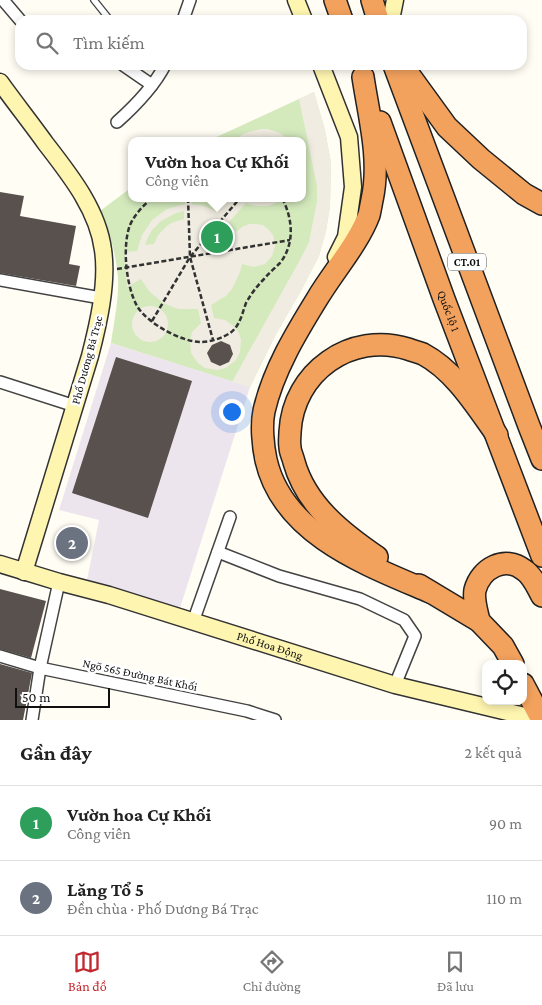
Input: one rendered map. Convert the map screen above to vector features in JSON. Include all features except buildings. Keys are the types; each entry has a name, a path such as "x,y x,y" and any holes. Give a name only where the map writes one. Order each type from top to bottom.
{"highway":[{"path":"335,0 340,15"},
{"path":"372,0 376,15"},
{"name":"CT.01","path":"396,70 542,459"},
{"path":"406,70 447,127 481,159 524,194 542,204"},
{"path":"361,71 374,149 375,185 369,215 356,240 317,299 274,378 264,413 263,445 269,474 283,500 304,523 327,542 361,562 430,592"},
{"name":"Quốc lộ 1","path":"361,71 444,299 542,556"},
{"path":"496,435 469,395 446,371 422,353 395,345 367,345 340,354 317,370 300,392 291,419 290,447 297,474 311,499 329,520 361,546 430,592 479,621 503,646 510,660"},
{"path":"479,621 474,602 475,589 481,578 493,566 503,563 524,569 534,580 542,596"},
{"path":"527,692 542,720"}],"street":[{"path":"3,0 16,15"},
{"path":"185,15 190,0"},
{"path":"296,0 302,15"},
{"path":"392,15 395,0"},
{"path":"131,70 152,86"},
{"path":"117,122 137,104 162,70"},
{"path":"317,299 346,237 353,187 349,137 324,70"},
{"name":"Phố Dương Bá Trạc","path":"0,82 86,200 98,227 104,256 102,298 90,356 24,572"},
{"path":"0,280 102,298"},
{"path":"0,382 75,406"},
{"path":"193,622 230,518"},
{"path":"218,552 278,576 360,599 404,620 415,636 395,685"},
{"name":"Phố Hoa Động","path":"0,564 109,595 395,685 542,720"},
{"path":"32,720 40,668 59,582"},
{"name":"Ngõ 565 Đường Bát Khối","path":"0,656 40,668 247,711 275,720"}],"lane":[{"path":"94,0 106,15"}],"path":[{"path":"148,202 131,223 127,238 126,268 133,298 140,311 167,331 185,339 200,342 213,340 235,328 257,286 286,255 290,240 290,220 284,202"},
{"path":"188,202 190,257 213,340"},
{"path":"152,321 190,257 237,202"},
{"path":"104,271 290,240"}],"shaded area":[{"path":"314,92 325,130 331,163 330,206 326,231 319,256 275,336 250,387 232,382 309,242 317,201 317,186 299,99"},
{"path":"268,129 285,137 240,137 243,134"},
{"path":"185,202 192,202 192,204 216,211 224,202 278,202 268,206 256,206 246,203 229,222 236,232 249,224 263,225 273,235 275,246 272,256 265,264 254,267 242,264 232,289 226,296 211,305 214,318 225,320 232,325 238,331 241,339 240,352 236,360 226,368 217,370 205,368 198,363 191,353 190,340 192,332 201,323 198,309 178,309 163,303 149,291 141,279 127,287 125,252 137,251 142,235 152,220 167,209 185,204","holes":["184,211 184,219 174,222 158,235 154,244 145,245 152,230 161,221"]},
{"path":"150,306 157,307 163,311 167,317 167,331 163,337 157,341 150,342 143,341 137,337 133,331 132,324 133,317 137,311 143,307"},
{"path":"111,343 250,387 180,608 87,580 99,520 59,510"}],"green space":[{"path":"314,92 325,130 331,163 330,206 319,256 275,336 250,387 111,343 117,302 118,278 112,243 100,211 128,190 128,202 306,202 306,137 217,137"}],"place":[{"name":"Vườn hoa Cự Khối","path":"217,237"},
{"name":"Lăng Tổ 5","path":"72,543"}]}
